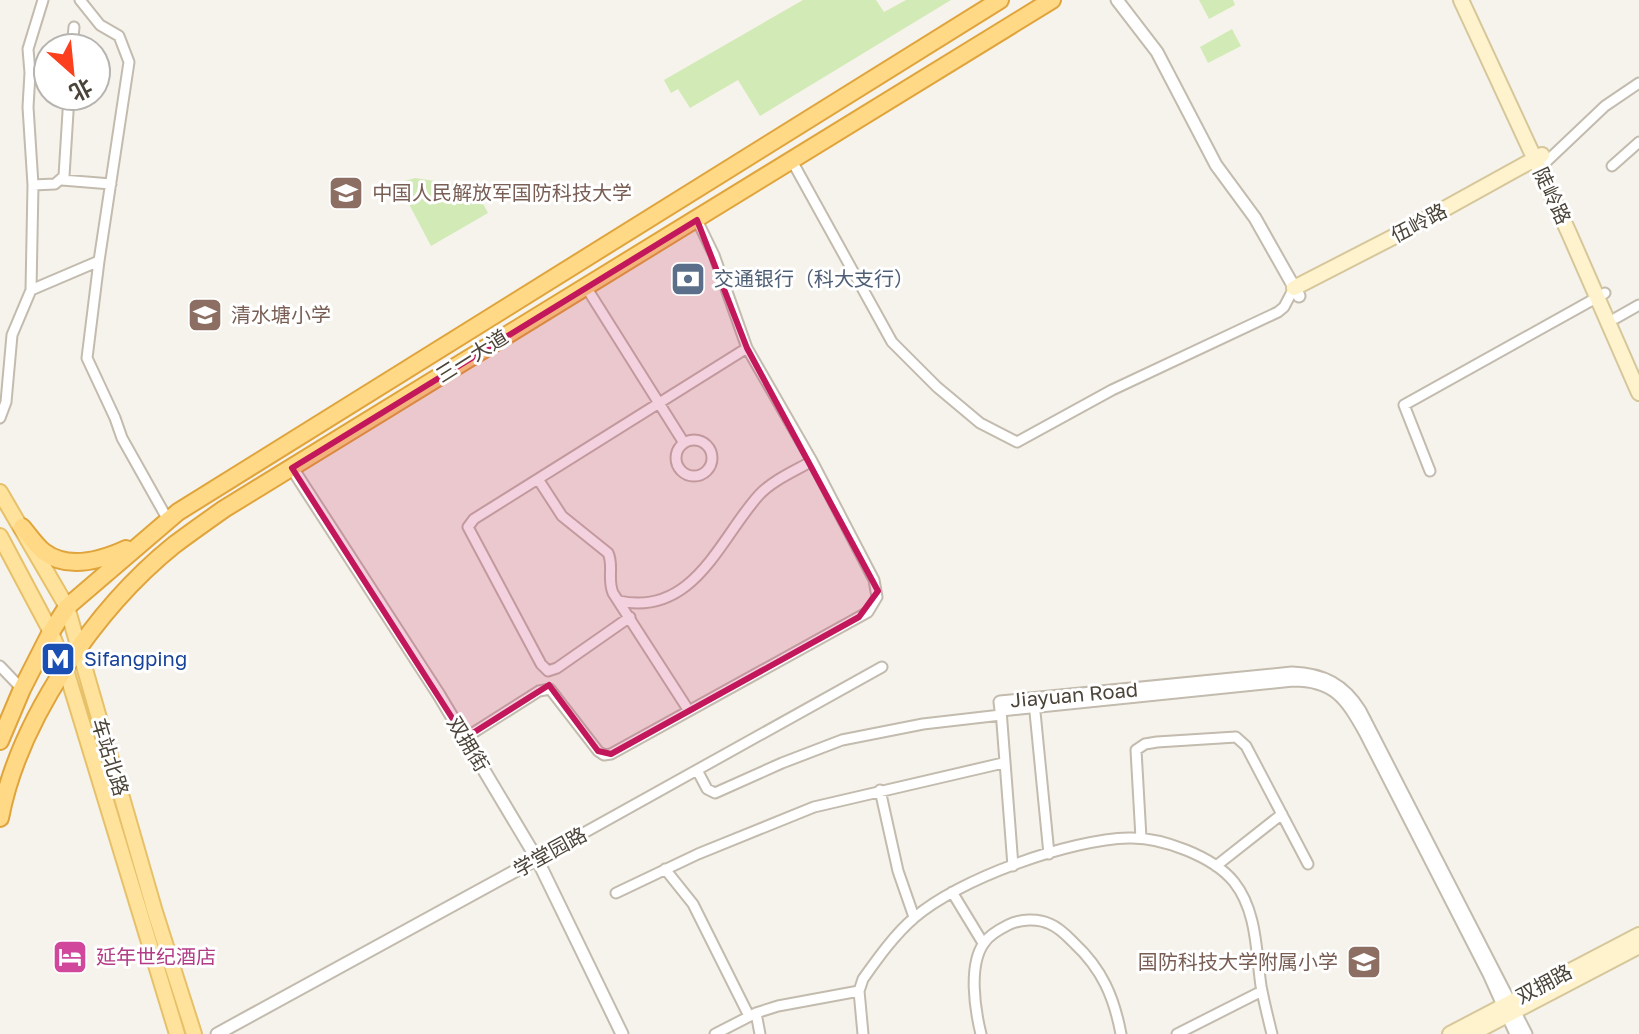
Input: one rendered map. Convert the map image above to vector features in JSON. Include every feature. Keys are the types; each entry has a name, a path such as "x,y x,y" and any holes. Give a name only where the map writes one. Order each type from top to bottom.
{"highway":[{"name":"三一大道","path":"0,741 22,689 67,607 168,520 219,484 354,404 1000,0"},
{"name":"三一大道","path":"0,818 6,786 19,756 40,711 66,670 137,580 173,546 224,509 1052,0"},
{"path":"22,527 43,552 78,563 139,544"}],"main road":[{"name":"陡岭路","path":"1461,0 1540,160"},
{"name":"陡岭路","path":"1470,0 1601,295 1639,393"},
{"name":"伍岭路","path":"1298,291 1540,160"},
{"name":"陡岭路","path":"1601,295 1616,318 1639,369"},
{"name":"车站北路","path":"0,492 67,607 155,912 194,1034"},
{"name":"车站北路","path":"0,536 51,632 66,670 177,1034"},
{"name":"双拥路","path":"1471,1034 1508,1009 1639,935"},
{"name":"双拥路","path":"1450,1034 1639,946"}],"street":[{"path":"0,418 6,402 12,335 31,290 33,185 27,55 43,0"},
{"path":"80,0 100,25 119,36 129,62 87,358 122,438 168,520"},
{"path":"792,161 892,342 937,387 980,423 1017,442 1112,390 1278,312 1298,291 1267,230 1220,162 1161,50 1120,0"},
{"path":"74,27 74,32"},
{"path":"1540,160 1605,106 1639,83"},
{"path":"62,180 68,112"},
{"path":"1612,166 1639,142"},
{"path":"33,185 55,184 62,180 111,184"},
{"path":"545,689 555,693 604,755 624,747 868,612 877,597 874,580 812,461 747,348 722,276 697,220"},
{"path":"31,290 99,261"},
{"path":"586,287 684,443"},
{"path":"1430,471 1404,405 1601,295"},
{"path":"1616,318 1639,305"},
{"path":"548,671 541,664 468,527 474,519 747,348"},
{"path":"696,440 707,445 712,456 706,472 689,476 679,469 675,458 684,443 696,440"},
{"path":"619,601 636,605 646,603 669,595 691,582 709,564 758,496 812,461"},
{"name":"双拥街","path":"292,468 465,738 537,859 622,1034"},
{"path":"538,479 562,516 608,553 611,559 611,588 689,711"},
{"path":"548,671 557,668 630,617"},
{"path":"0,666 22,689"},
{"name":"学堂园路","path":"217,1034 882,667"},
{"path":"465,738 545,689 548,671"},
{"name":"Jiayuan Road","path":"1001,713 1000,702 1034,703 1292,673 1309,673 1332,682 1350,696 1360,711 1508,1009 1516,1034"},
{"path":"1034,703 1049,854"},
{"path":"697,770 707,789 715,793 842,740 1001,713 1013,866"},
{"path":"1141,838 1136,750 1145,744 1228,737 1240,739 1246,746 1308,864"},
{"path":"616,893 665,869 814,807 1003,763"},
{"path":"880,790 898,871 914,917"},
{"path":"1216,866 1282,814"},
{"path":"863,1034 859,991 868,972 914,917 982,876 1049,854 1106,840 1141,838 1171,845 1216,866 1231,878 1248,906 1272,1034"},
{"path":"665,869 693,904 753,1015 760,1034"},
{"path":"952,892 983,943"},
{"path":"981,1034 975,987 976,965 983,943 1011,923 1021,921 1047,922 1088,956 1105,980 1116,1008 1121,1034"},
{"path":"715,1034 753,1015 859,991"},
{"path":"1177,1034 1262,991"},
{"name":"Jiayuan Road","path":"1508,1009 1526,1034"}],"highlighted area":[{"path":"697,220 747,348 878,591 859,617 611,754 598,751 549,685 465,738 292,468"}],"green space":[{"path":"803,0 876,0 884,12 906,0 951,0 760,116 738,80 690,108 678,89 671,93 664,80"},
{"path":"1199,0 1233,0 1235,5 1209,19"},
{"path":"1232,29 1241,46 1208,63 1200,47"},
{"path":"415,178 474,187 488,213 431,246 401,189 401,182"}],"place":[{"name":"中国人民解放军国防科技大学","path":"346,193"},
{"name":"交通银行（科大支行）","path":"688,279"},
{"name":"清水塘小学","path":"205,315"},
{"name":"Sifangping","path":"58,659"},
{"name":"延年世纪酒店","path":"70,957"},
{"name":"国防科技大学附属小学","path":"1364,962"}]}
